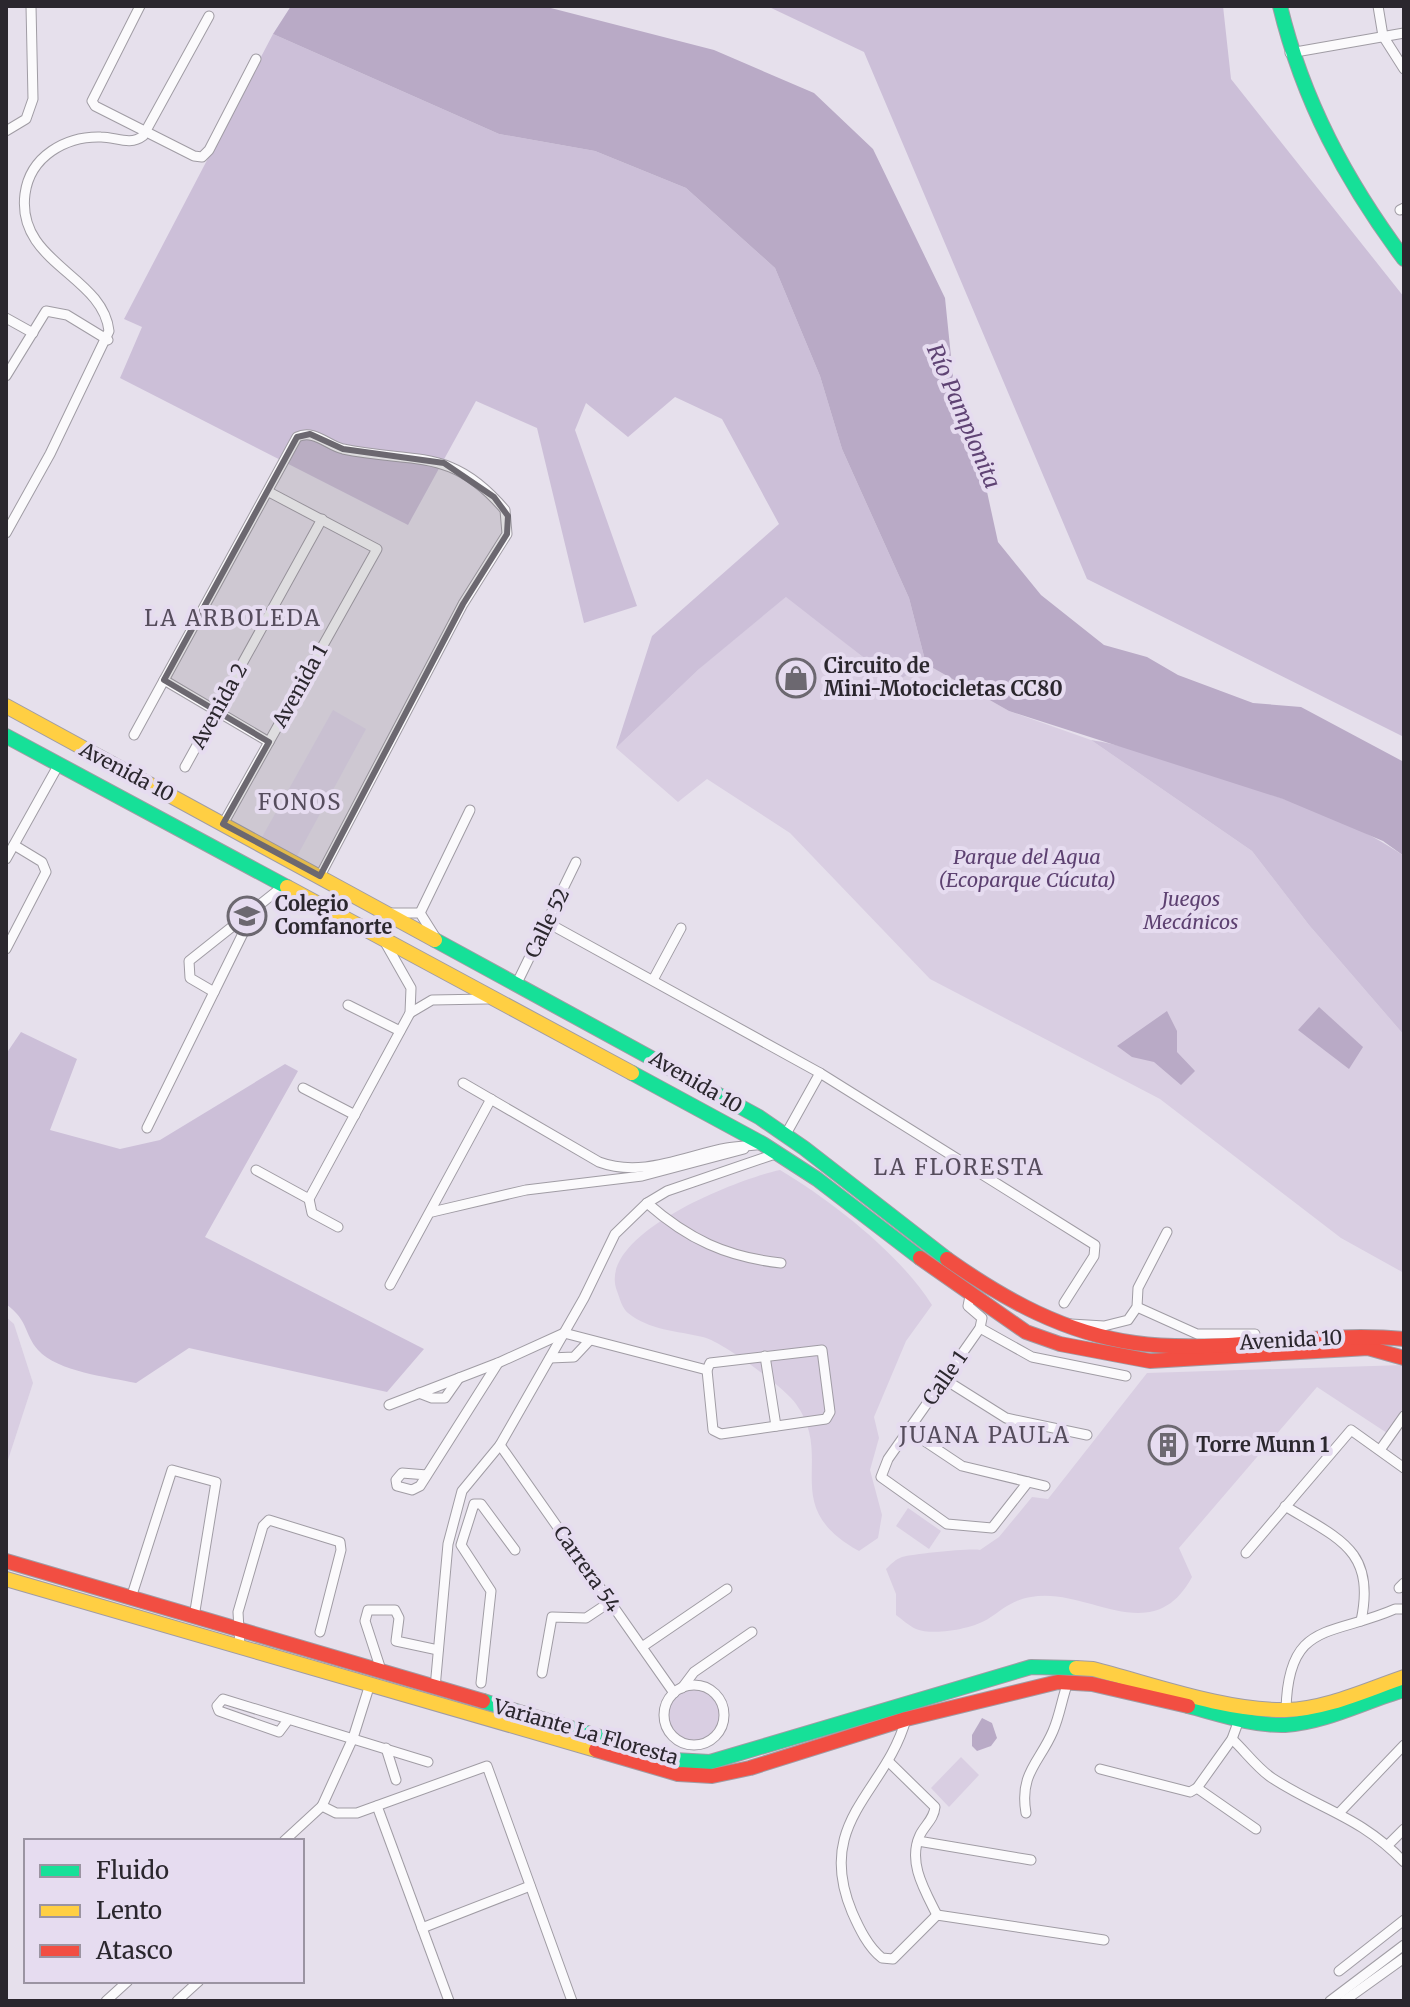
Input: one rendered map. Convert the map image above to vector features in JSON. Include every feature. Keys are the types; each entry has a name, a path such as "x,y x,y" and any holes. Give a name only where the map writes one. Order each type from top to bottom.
{"main road":[{"path":"1280,6 1290,53 1325,140 1355,190 1404,259"},
{"name":"Avenida 10","path":"6,706 517,983 786,1134 972,1277 1013,1303 1060,1324 1134,1343 1324,1337 1404,1339"},
{"name":"Avenida 10","path":"6,736 763,1144 970,1296 1026,1332 1123,1358 1177,1362 1368,1348 1404,1358"},
{"path":"409,954 417,943 419,930"},
{"path":"436,968 443,943"},
{"name":"Variante La Floresta","path":"6,1561 381,1670 505,1716 678,1774 712,1776 750,1768 906,1719 1025,1688 1068,1682 1241,1712 1321,1705 1404,1677"},
{"name":"Variante La Floresta","path":"6,1579 370,1684 696,1762 740,1756 1007,1672 1054,1666 1093,1669 1290,1727 1325,1720 1404,1690"},
{"path":"873,1713 878,1728"}],"street":[{"path":"6,131 26,119 33,99 31,6"},
{"path":"140,6 92,98 95,106 145,133 202,157 209,150 256,59"},
{"path":"1378,6 1383,36 1404,69"},
{"path":"6,533 108,340 109,326 100,306 54,263 31,232 25,195 33,170 62,144 90,137 132,142 145,133 209,16"},
{"path":"1290,53 1404,33"},
{"path":"6,376 46,311 67,315 108,340"},
{"path":"6,318 33,333"},
{"path":"134,735 297,437 310,434 343,449 434,460 453,466 494,497 509,522 507,534 455,618 320,876"},
{"path":"269,492 322,519"},
{"name":"Avenida 1","path":"223,824 377,549 322,519"},
{"name":"Avenida 2","path":"185,767 322,519"},
{"path":"164,680 269,742"},
{"path":"6,859 59,764"},
{"path":"420,913 470,810"},
{"path":"6,949 46,872 42,862 14,845"},
{"name":"Calle 52","path":"517,983 576,862"},
{"path":"214,992 190,978 189,961 282,887"},
{"path":"147,1128 254,911"},
{"path":"388,913 420,913"},
{"path":"420,913 443,943"},
{"path":"548,923 820,1073 1095,1245 1094,1256 1064,1303"},
{"path":"653,980 681,928"},
{"path":"338,1227 312,1213 309,1199 410,1013 411,988 384,941"},
{"path":"410,1013 432,1000 498,1001"},
{"path":"348,1005 400,1031"},
{"path":"786,1134 820,1073"},
{"path":"463,1083 608,1166 644,1168 730,1147 763,1144"},
{"path":"303,1088 355,1115"},
{"path":"390,1285 491,1099"},
{"path":"730,1147 734,1137 731,1126"},
{"path":"432,1212 526,1190 642,1176 731,1155 747,1147"},
{"path":"435,1688 448,1544 462,1491 500,1445 564,1333 615,1234 647,1203 681,1184 778,1153"},
{"path":"256,1170 309,1199"},
{"path":"647,1203 688,1236 707,1246 744,1258 781,1263"},
{"path":"1060,1324 1119,1323 1128,1320 1137,1307 1138,1288 1167,1232"},
{"path":"970,1296 968,1306 982,1318 980,1328 1032,1357 1126,1376"},
{"path":"1137,1307 1197,1334 1254,1334 1268,1341"},
{"name":"Calle 1","path":"980,1328 888,1459 881,1477 947,1524 992,1528 1028,1482"},
{"path":"389,1405 498,1363 564,1333 707,1370"},
{"path":"550,1358 574,1357 589,1341"},
{"path":"818,1349 824,1352 828,1417 715,1432 712,1428 707,1370 713,1362 765,1356 818,1349"},
{"path":"765,1356 776,1426"},
{"path":"427,1475 498,1363"},
{"path":"944,1379 1006,1418 1087,1435"},
{"path":"1380,1450 1404,1416"},
{"path":"908,1430 962,1466 1045,1486"},
{"path":"1246,1553 1351,1430 1404,1468"},
{"name":"Carrera 54","path":"500,1445 642,1647 678,1691"},
{"path":"131,1598 172,1470 216,1482 194,1617"},
{"path":"481,1683 491,1591 461,1545 471,1507 477,1503 515,1550"},
{"path":"1285,1506 1331,1534 1360,1563 1367,1579 1361,1621"},
{"path":"240,1647 238,1612 263,1526 269,1520 340,1542 341,1550 320,1632"},
{"path":"448,1544 461,1545"},
{"path":"642,1647 727,1589"},
{"path":"542,1673 552,1617 586,1618 610,1602"},
{"path":"1286,1710 1289,1675 1303,1646 1322,1631 1404,1609"},
{"path":"381,1670 365,1621 368,1610 395,1610 399,1618 396,1641 438,1650"},
{"path":"678,1691 701,1686 718,1697 724,1715 719,1733 712,1740 692,1745 674,1737 668,1730 665,1710 678,1691 694,1672 752,1632"},
{"path":"1026,1813 1025,1794 1030,1768 1054,1728 1068,1682"},
{"path":"286,1839 322,1806 353,1738 370,1684"},
{"path":"288,1720 279,1732 219,1711 217,1706 223,1699 428,1762"},
{"path":"1100,1769 1181,1792 1197,1788 1232,1739 1241,1712"},
{"path":"906,1719 888,1761 865,1790 845,1833 842,1863 847,1900 863,1935 882,1958 893,1959 937,1915"},
{"path":"1232,1739 1268,1776 1340,1812 1388,1845 1404,1862"},
{"path":"1340,1812 1404,1745"},
{"path":"386,1748 396,1780"},
{"path":"888,1761 935,1807 934,1816 918,1841 918,1875 937,1915"},
{"path":"322,1806 346,1814 377,1806 487,1766 572,2001"},
{"path":"1197,1788 1256,1829"},
{"path":"377,1806 449,2001"},
{"path":"1388,1845 1404,1829"},
{"path":"918,1841 1031,1860"},
{"path":"422,1928 530,1886"},
{"path":"937,1915 1104,1940"},
{"path":"1339,1971 1402,1924"},
{"path":"1333,2000 1404,1945"},
{"path":"1344,2001 1404,1958"},
{"path":"106,2001 126,1983"},
{"path":"177,2001 197,1983"}],"highlighted area":[{"path":"310,434 343,449 444,463 494,497 508,516 507,534 463,604 320,876 223,824 269,742 164,680 297,437"}],"shaded area":[{"path":"767,6 1223,6 1231,79 1404,297 1404,737 1087,579 864,52"},
{"path":"273,34 499,134 595,151 686,188 775,268 820,376 842,449 909,598 926,664 895,682 786,597 699,669 616,748 652,636 779,524 722,419 675,397 628,437 586,403 575,430 637,606 584,623 537,428 476,401 408,525 120,378 142,327 124,319"},
{"path":"333,710 366,729 296,858 261,839"},
{"path":"1091,740 1160,757 1296,803 1341,821 1404,856 1404,1035 1309,925 1252,851"},
{"path":"21,1032 77,1059 50,1130 120,1149 160,1140 285,1064 298,1071 205,1237 424,1349 387,1392 189,1348 136,1383 70,1369 38,1350 19,1316 6,1304 6,1054"}],"green space":[{"name":"Parque del Agua (Ecoparque Cúcuta)","path":"787,596 894,682 926,664 1009,711 1091,740 1252,851 1309,925 1404,1035 1404,1273 1341,1238 1160,1099 930,979 790,833 707,779 678,802 616,748 702,666"},
{"path":"780,1170 864,1230 902,1267 932,1305 906,1341 874,1417 879,1438 870,1470 882,1515 878,1538 859,1551 834,1534 820,1517 814,1499 807,1424 789,1396 724,1347 703,1337 636,1319 624,1309 617,1291 616,1270 628,1249 648,1230 705,1197"},
{"path":"6,1317 14,1324 33,1383 6,1466"},
{"path":"1404,1365 1404,1409 1387,1433 1317,1387 1179,1548 1192,1577 1176,1599 1158,1610 1138,1613 1118,1611 1052,1596 1031,1597 1013,1603 972,1626 932,1632 916,1629 896,1615 896,1594 886,1569 890,1565 908,1556 980,1550 999,1537 1032,1497 1048,1499 1147,1373"},
{"path":"908,1508 941,1531 929,1549 896,1526"},
{"path":"694,1689 713,1697 721,1716 713,1735 694,1743 675,1735 667,1716 675,1697"},
{"path":"961,1757 979,1775 949,1807 931,1788"}],"water":[{"name":"Río Pamplonita","path":"291,6 543,6 714,50 814,93 873,149 945,298 954,386 977,446 998,542 1041,595 1104,645 1147,657 1178,675 1253,703 1301,707 1404,762 1404,856 1383,841 1283,799 1009,711 926,664 909,598 842,449 820,376 775,268 686,188 595,151 499,134 273,34"},
{"path":"1319,1007 1363,1047 1349,1069 1298,1030"},
{"path":"1167,1011 1177,1031 1177,1052 1195,1071 1181,1085 1154,1062 1132,1057 1117,1046"},
{"path":"982,1718 992,1723 997,1738 991,1746 977,1751 972,1746 972,1735"}],"traffic: fast":[{"path":"1280,6 1301,75 1329,139 1363,200 1404,259"},
{"path":"6,736 287,887"},
{"path":"435,940 759,1117 947,1259"},
{"path":"632,1073 763,1144 817,1179 920,1258"},
{"path":"483,1701 674,1760 710,1762 1031,1667 1076,1668"},
{"path":"1188,1706 1248,1722 1285,1725 1331,1716 1404,1690"}],"traffic: slow":[{"path":"6,706 435,940"},
{"path":"287,887 632,1073"},
{"path":"6,1579 596,1750"},
{"path":"1076,1668 1093,1669 1238,1706 1286,1710 1331,1703 1404,1677"}],"traffic: jam":[{"path":"920,1258 1026,1332 1060,1344 1150,1361 1368,1348 1404,1358"},
{"path":"947,1259 1036,1313 1084,1331 1135,1343 1202,1346 1336,1338 1404,1339"},
{"path":"6,1561 483,1701"},
{"path":"596,1750 678,1774 712,1776 750,1768 906,1719 1058,1682 1092,1684 1188,1706"}],"place":[{"name":"Circuito de Mini-Motocicletas CC80","path":"796,678"},
{"name":"Colegio Comfanorte","path":"247,916"},
{"name":"Torre Munn 1","path":"1168,1445"}],"district":[{"name":"LA ARBOLEDA","path":"233,618"},
{"name":"FONOS","path":"300,802"},
{"name":"LA FLORESTA","path":"959,1167"},
{"name":"JUANA PAULA","path":"985,1435"}],"park label":[{"name":"Juegos Mecánicos","path":"1191,910"}]}
